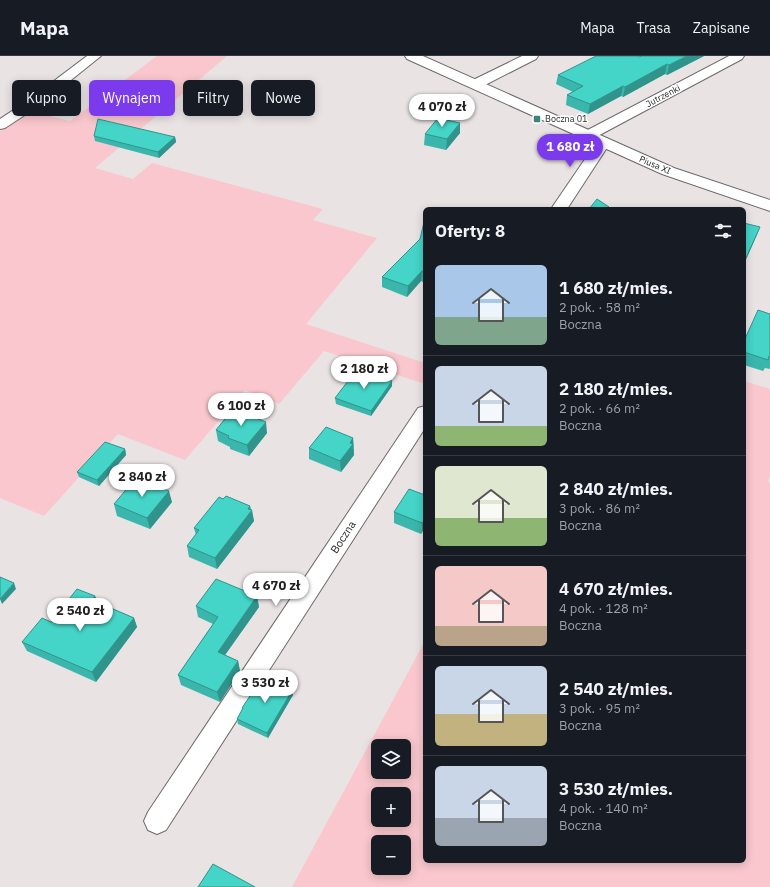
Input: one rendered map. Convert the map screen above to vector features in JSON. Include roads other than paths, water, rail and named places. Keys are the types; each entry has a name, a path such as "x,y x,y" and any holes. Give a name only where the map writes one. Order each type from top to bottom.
{"street":[{"path":"0,126 35,102 95,56"},
{"name":"Piusa XI","path":"412,56 587,136 668,171 770,206"},
{"path":"476,84 532,56"},
{"name":"Jutrzenki","path":"587,136 738,56"},
{"path":"560,207 603,142"},
{"name":"Boczna","path":"156,821 423,416"}],"place":[{"name":"Boczna 01","path":"537,119"}]}
